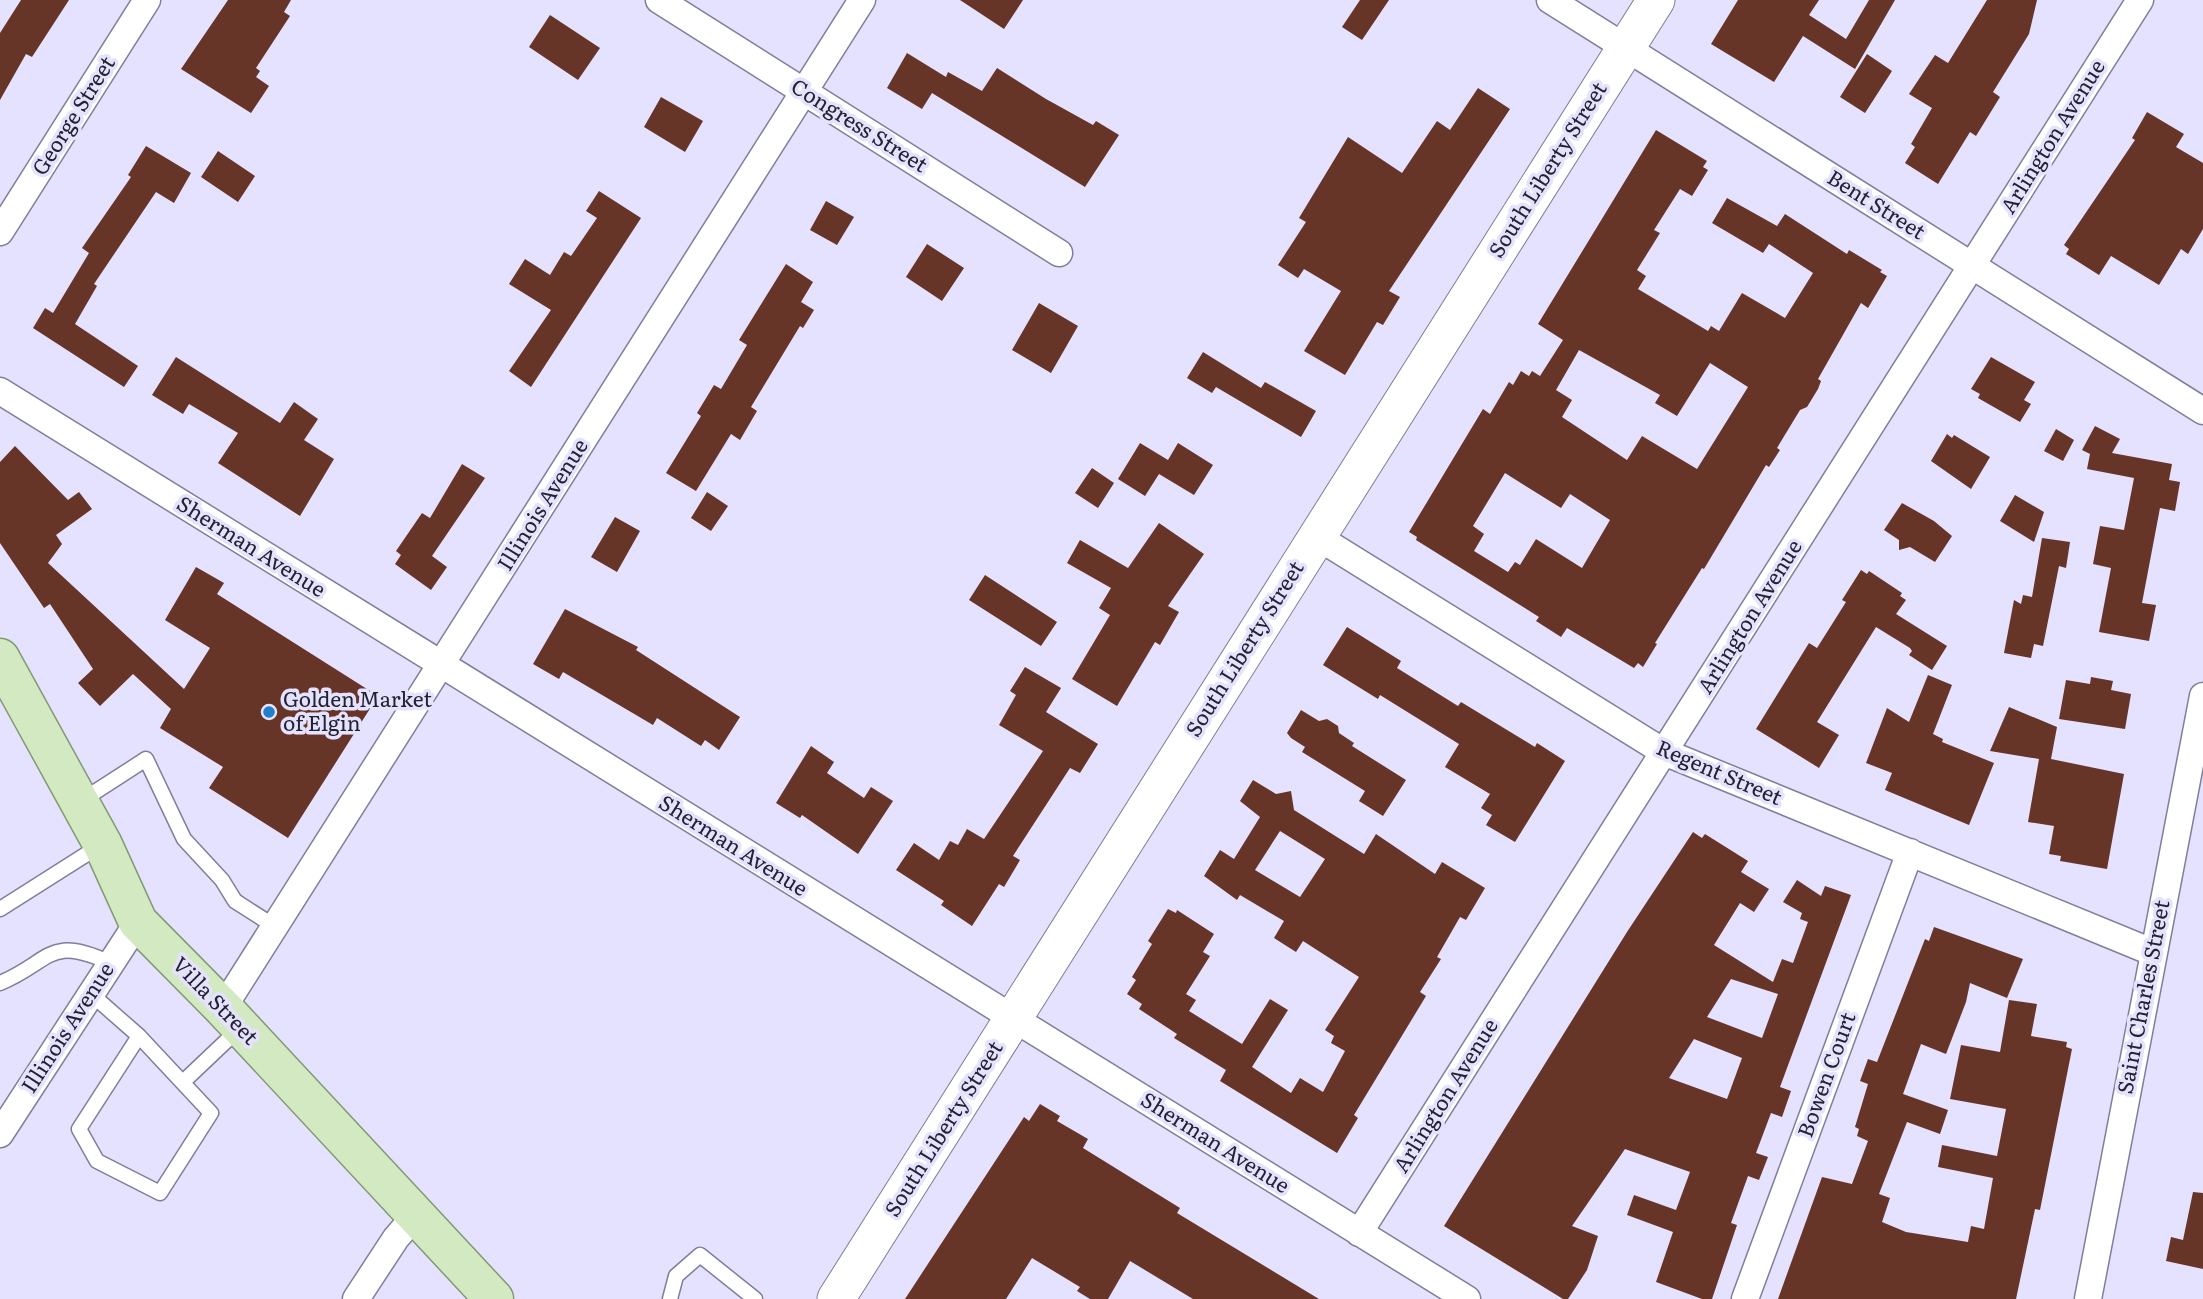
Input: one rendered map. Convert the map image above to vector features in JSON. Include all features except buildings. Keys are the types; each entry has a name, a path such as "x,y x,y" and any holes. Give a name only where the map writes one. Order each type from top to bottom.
{"main road":[{"name":"South Liberty Street","path":"836,1299 1656,0"},
{"name":"Villa Street","path":"0,658 103,845 138,922 232,1018 494,1299"}],"street":[{"name":"George Street","path":"0,232 147,0"},
{"name":"Congress Street","path":"659,0 1059,253"},
{"name":"Illinois Avenue","path":"232,1018 276,928 862,0"},
{"name":"Bent Street","path":"1549,0 2203,411"},
{"name":"Arlington Avenue","path":"1359,1233 2140,0"},
{"name":"Sherman Avenue","path":"0,391 1467,1299"},
{"name":"Regent Street","path":"1316,536 1664,752 2152,952"},
{"name":"Saint Charles Street","path":"2088,1299 2152,952 2203,696"},
{"name":"Bowen Court","path":"1745,1299 1910,852"},
{"name":"Illinois Avenue","path":"0,1134 138,922"},
{"path":"356,1299 396,1238 416,1215"}],"lane":[{"path":"80,802 146,760 184,839 222,880 235,901 276,928"},
{"path":"0,909 103,845"},
{"path":"0,984 56,951 86,952 110,963"},
{"path":"90,993 139,1036 211,1113 160,1193 97,1161 79,1129 139,1036"},
{"path":"183,1082 232,1018"},
{"path":"670,1299 676,1276 700,1255 755,1299"}],"place":[{"name":"Golden Market of Elgin","path":"269,712"}]}
